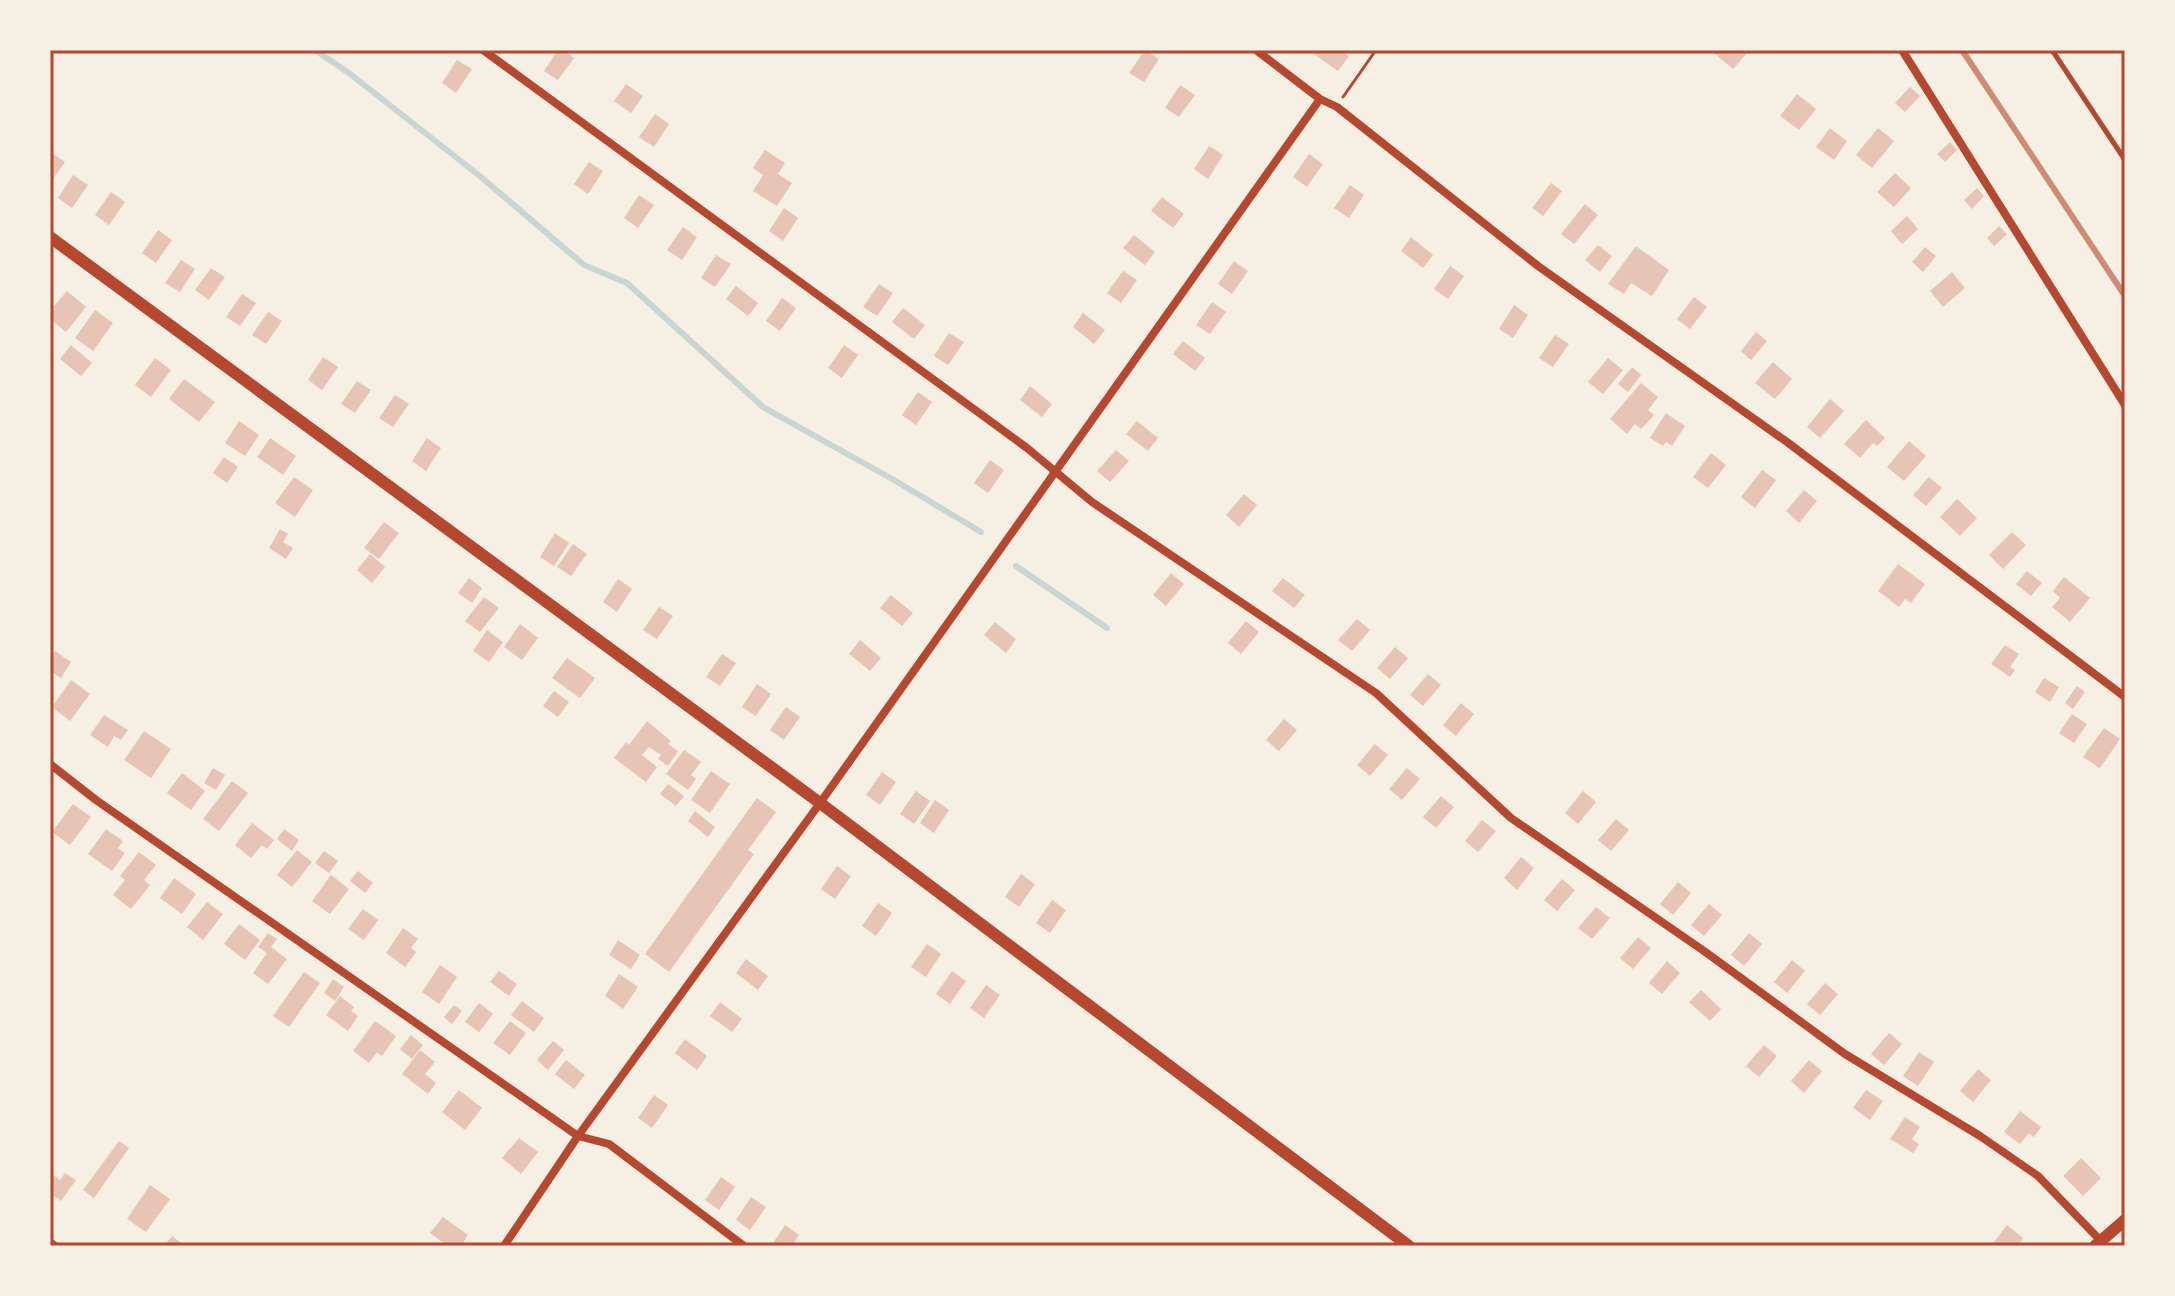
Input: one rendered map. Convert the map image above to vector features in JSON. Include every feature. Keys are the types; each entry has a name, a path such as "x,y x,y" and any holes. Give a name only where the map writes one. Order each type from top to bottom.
{"street":[{"path":"483,50 1027,448 1092,502 1376,693 1511,818 1704,951 1845,1054 1980,1136 2038,1176 2098,1244 2125,1220"},
{"path":"1256,50 1320,99 1337,107 1538,266 1787,442 2125,697"},
{"path":"1902,50 2125,405"},
{"path":"504,1246 578,1136 820,803 1320,99"},
{"path":"50,237 820,803 1409,1246"},
{"path":"50,764 109,809 578,1136 609,1144 744,1246"},
{"path":"50,1242 55,1246"}],"lane":[{"path":"2052,50 2125,160"}],"path":[{"path":"1337,107 1376,50"}],"building":[{"path":"558,50 574,58 558,80 544,71"},
{"path":"1145,50 1159,59 1144,82 1129,73"},
{"path":"1317,50 1340,50 1349,56 1338,71 1314,54"},
{"path":"1717,50 1748,52 1733,69 1714,53"},
{"path":"457,60 472,69 456,93 442,83"},
{"path":"626,84 643,96 631,113 614,101"},
{"path":"1180,85 1195,95 1179,117 1165,108"},
{"path":"1910,87 1920,96 1905,112 1895,103"},
{"path":"1797,94 1816,109 1799,130 1780,116"},
{"path":"655,114 669,124 654,147 639,137"},
{"path":"1830,128 1847,141 1834,160 1816,147"},
{"path":"1878,128 1894,141 1872,168 1856,155"},
{"path":"1950,142 1957,150 1945,162 1937,154"},
{"path":"1209,146 1223,155 1208,179 1194,169"},
{"path":"765,150 785,163 778,174 792,183 777,206 753,191 763,175 753,168"},
{"path":"50,152 65,162 50,183"},
{"path":"1309,154 1323,164 1307,187 1293,177"},
{"path":"589,162 603,171 588,194 574,184"},
{"path":"1895,173 1911,188 1894,207 1877,192"},
{"path":"73,175 88,185 72,208 58,198"},
{"path":"1551,183 1562,191 1543,216 1532,208"},
{"path":"1350,185 1364,195 1349,218 1334,208"},
{"path":"1977,188 1984,196 1972,209 1964,200"},
{"path":"111,192 125,202 109,225 95,215"},
{"path":"639,195 654,205 638,228 624,218"},
{"path":"1162,197 1184,214 1173,228 1151,211"},
{"path":"1585,204 1598,215 1574,244 1561,234"},
{"path":"784,208 798,218 783,241 769,231"},
{"path":"1907,216 1918,229 1902,244 1891,231"},
{"path":"1999,226 2007,234 1994,246 1987,238"},
{"path":"683,227 697,237 682,260 667,250"},
{"path":"158,230 172,240 156,263 142,253"},
{"path":"1134,235 1155,252 1145,265 1123,248"},
{"path":"1411,237 1433,255 1423,268 1401,251"},
{"path":"1598,245 1612,256 1600,272 1585,260"},
{"path":"1636,246 1669,270 1652,296 1631,283 1624,294 1608,284"},
{"path":"1925,247 1936,256 1923,272 1912,262"},
{"path":"716,255 731,264 715,287 701,278"},
{"path":"181,260 195,269 180,292 165,283"},
{"path":"1234,261 1248,271 1232,294 1218,284"},
{"path":"1450,266 1464,276 1448,299 1434,289"},
{"path":"211,268 225,277 209,300 195,290"},
{"path":"1123,271 1137,280 1121,303 1107,293"},
{"path":"1952,272 1965,288 1943,307 1930,291"},
{"path":"879,284 893,293 877,316 863,307"},
{"path":"736,286 758,303 748,316 726,299"},
{"path":"67,291 86,307 66,332 50,319 50,311"},
{"path":"242,294 256,303 240,326 226,317"},
{"path":"1694,297 1707,307 1690,329 1677,319"},
{"path":"782,298 796,308 780,331 766,321"},
{"path":"1212,302 1226,312 1210,334 1196,325"},
{"path":"1514,305 1528,315 1513,338 1499,329"},
{"path":"903,308 925,325 914,339 892,322"},
{"path":"95,310 113,323 93,351 75,338"},
{"path":"268,312 282,321 266,344 252,335"},
{"path":"1083,313 1105,330 1094,344 1073,327"},
{"path":"1756,332 1767,341 1751,360 1741,351"},
{"path":"949,333 964,342 948,365 934,356"},
{"path":"1555,335 1569,344 1553,367 1539,358"},
{"path":"1183,341 1205,358 1195,371 1173,354"},
{"path":"71,345 92,363 81,376 60,359"},
{"path":"844,345 858,355 842,378 828,368"},
{"path":"323,357 338,367 322,390 308,380"},
{"path":"155,358 171,370 151,397 135,385"},
{"path":"1608,358 1623,370 1603,394 1588,382"},
{"path":"1773,362 1792,379 1775,399 1755,383"},
{"path":"1632,367 1641,375 1628,392 1618,384"},
{"path":"184,379 215,402 199,422 169,399"},
{"path":"357,381 371,390 355,413 341,404"},
{"path":"1641,383 1658,397 1648,410 1654,415 1641,429 1635,424 1627,434 1610,419"},
{"path":"1030,386 1052,404 1042,417 1020,400"},
{"path":"918,392 932,402 916,425 902,415"},
{"path":"395,395 409,404 393,427 379,418"},
{"path":"1830,399 1844,411 1820,438 1807,427"},
{"path":"1666,413 1685,426 1672,446 1666,442 1663,446 1650,438"},
{"path":"1866,420 1885,438 1877,446 1873,443 1860,458 1844,444"},
{"path":"239,421 259,435 245,456 225,443"},
{"path":"1137,421 1158,438 1148,451 1126,434"},
{"path":"270,438 296,456 283,475 257,457"},
{"path":"427,438 441,448 426,471 412,461"},
{"path":"1909,441 1926,456 1904,481 1887,467"},
{"path":"1116,450 1129,461 1110,482 1097,471"},
{"path":"1711,453 1726,465 1708,488 1693,477"},
{"path":"224,457 238,467 227,483 213,473"},
{"path":"990,460 1004,470 988,493 974,483"},
{"path":"1762,470 1776,480 1755,508 1741,497"},
{"path":"294,477 313,490 295,517 275,503"},
{"path":"1929,477 1942,488 1926,506 1913,495"},
{"path":"1804,490 1817,501 1799,523 1786,511"},
{"path":"1244,494 1257,505 1239,527 1226,515"},
{"path":"1957,499 1977,518 1960,536 1940,517"},
{"path":"384,522 399,533 379,559 364,548"},
{"path":"280,529 288,534 283,542 293,548 286,559 269,548"},
{"path":"2012,532 2026,545 2003,569 1989,555"},
{"path":"555,533 569,543 554,566 540,557"},
{"path":"573,544 587,554 571,576 557,567"},
{"path":"370,554 385,567 372,583 357,570"},
{"path":"1898,564 1925,584 1911,603 1905,599 1899,607 1878,591"},
{"path":"2027,571 2042,583 2031,596 2016,584"},
{"path":"1171,573 1184,584 1166,606 1153,595"},
{"path":"2064,577 2090,598 2070,622 2052,607 2060,598 2053,591"},
{"path":"469,578 482,588 472,603 458,593"},
{"path":"1283,578 1305,595 1294,608 1272,591"},
{"path":"618,579 632,589 617,612 603,602"},
{"path":"891,595 913,613 902,626 880,608"},
{"path":"484,597 499,608 480,632 465,621"},
{"path":"659,607 673,616 657,639 643,630"},
{"path":"1357,619 1370,630 1352,651 1338,640"},
{"path":"1246,621 1259,632 1241,654 1228,643"},
{"path":"995,622 1016,639 1006,653 984,635"},
{"path":"520,624 538,638 522,660 504,647"},
{"path":"487,630 503,642 489,662 473,651"},
{"path":"860,640 881,658 870,671 849,654"},
{"path":"2005,645 2019,654 2010,667 2015,670 2010,677 1991,664"},
{"path":"1395,647 1408,658 1390,679 1377,668"},
{"path":"55,651 71,662 61,678 50,671 50,658"},
{"path":"722,654 736,663 720,686 706,677"},
{"path":"567,658 595,678 580,698 552,678"},
{"path":"1428,674 1441,685 1423,706 1410,695"},
{"path":"2044,678 2059,687 2050,702 2035,692"},
{"path":"71,680 90,694 70,721 52,707"},
{"path":"757,684 771,694 756,716 742,707"},
{"path":"2077,686 2085,692 2073,709 2065,703"},
{"path":"554,691 569,702 558,717 543,706"},
{"path":"1461,703 1474,714 1456,736 1443,725"},
{"path":"786,707 800,717 784,740 770,730"},
{"path":"2072,714 2087,724 2074,743 2059,733"},
{"path":"104,715 128,730 121,740 114,736 108,747 90,735"},
{"path":"1284,719 1297,730 1279,751 1266,740"},
{"path":"647,721 678,751 668,766 658,759 661,755 649,747 642,755 657,767 646,782 614,758 626,742 629,745"},
{"path":"2104,728 2120,739 2100,768 2083,757"},
{"path":"144,731 171,749 151,778 124,760"},
{"path":"1375,744 1388,755 1370,776 1357,765"},
{"path":"684,750 701,762 691,775 696,779 688,790 666,774"},
{"path":"213,768 225,775 216,790 204,783"},
{"path":"1407,768 1420,779 1402,800 1389,789"},
{"path":"711,771 730,784 710,813 691,800"},
{"path":"882,772 896,782 880,805 866,795"},
{"path":"182,773 205,791 191,810 167,793"},
{"path":"232,781 248,793 219,831 203,819"},
{"path":"668,784 684,796 676,806 660,794"},
{"path":"916,791 930,801 914,824 900,814"},
{"path":"1583,791 1596,802 1578,824 1565,813"},
{"path":"1441,796 1454,807 1436,828 1423,817"},
{"path":"757,798 776,812 748,850 754,854 669,972 645,954"},
{"path":"935,800 949,810 934,833 920,823"},
{"path":"73,804 91,817 70,845 52,832"},
{"path":"695,811 715,827 708,837 688,821"},
{"path":"1616,819 1629,830 1611,851 1598,840"},
{"path":"1482,820 1496,831 1478,852 1465,841"},
{"path":"252,823 274,840 267,849 262,845 251,858 235,845"},
{"path":"106,829 123,841 118,848 125,853 112,871 88,854"},
{"path":"284,829 299,840 292,851 277,839"},
{"path":"297,850 312,862 292,887 277,875"},
{"path":"324,851 338,861 329,873 315,863"},
{"path":"139,852 156,865 144,880 150,885 131,909 113,895 125,880 120,876"},
{"path":"1521,857 1534,868 1517,890 1504,878"},
{"path":"837,866 851,876 835,899 821,889"},
{"path":"358,871 373,883 365,893 350,881"},
{"path":"1021,874 1035,884 1019,907 1005,897"},
{"path":"331,875 349,889 330,914 312,901"},
{"path":"174,878 196,894 182,914 160,898"},
{"path":"1562,879 1575,890 1557,911 1544,900"},
{"path":"1678,882 1691,893 1673,915 1660,904"},
{"path":"1052,900 1066,910 1050,933 1036,923"},
{"path":"207,902 223,914 203,940 187,927"},
{"path":"878,903 892,913 876,936 862,926"},
{"path":"1709,904 1722,915 1704,936 1691,925"},
{"path":"1596,907 1610,918 1592,939 1578,928"},
{"path":"363,909 378,920 364,940 348,929"},
{"path":"239,924 260,940 245,960 224,944"},
{"path":"403,928 418,939 411,948 416,952 405,967 386,953"},
{"path":"268,933 277,939 271,947 287,959 268,984 253,973 267,953 258,947"},
{"path":"1749,933 1762,944 1744,966 1731,955"},
{"path":"1638,937 1651,948 1633,969 1620,958"},
{"path":"618,940 640,955 631,969 609,955"},
{"path":"927,944 941,954 926,977 911,967"},
{"path":"746,959 768,976 758,990 736,973"},
{"path":"1792,960 1805,971 1787,993 1774,982"},
{"path":"1667,961 1680,973 1662,994 1649,983"},
{"path":"440,965 457,977 439,1004 422,992"},
{"path":"499,971 517,984 509,996 490,982"},
{"path":"952,971 966,981 950,1004 936,994"},
{"path":"304,972 320,983 289,1027 273,1016"},
{"path":"619,974 638,987 623,1009 605,996"},
{"path":"333,979 344,987 335,1001 324,993"},
{"path":"1825,983 1838,994 1820,1015 1807,1004"},
{"path":"986,985 1000,995 984,1018 970,1008"},
{"path":"1701,990 1721,1009 1710,1021 1689,1002"},
{"path":"340,996 354,1007 351,1011 358,1016 348,1031 326,1015"},
{"path":"522,1001 544,1018 534,1032 511,1015"},
{"path":"720,1002 742,1019 732,1032 710,1016"},
{"path":"479,1003 493,1014 479,1032 465,1022"},
{"path":"454,1005 462,1011 452,1024 444,1017"},
{"path":"375,1021 396,1036 382,1056 377,1052 369,1063 353,1051"},
{"path":"510,1021 526,1033 510,1055 493,1043"},
{"path":"1889,1033 1902,1044 1884,1065 1871,1054"},
{"path":"411,1035 423,1045 412,1059 400,1049"},
{"path":"685,1039 707,1056 697,1070 675,1053"},
{"path":"553,1041 564,1050 548,1070 537,1060"},
{"path":"1764,1045 1777,1056 1759,1077 1746,1066"},
{"path":"420,1050 435,1062 425,1074 436,1083 428,1094 402,1074"},
{"path":"1919,1052 1934,1062 1918,1086 1903,1076"},
{"path":"566,1060 585,1075 574,1089 555,1074"},
{"path":"1809,1060 1822,1071 1804,1093 1791,1081"},
{"path":"1978,1069 1991,1080 1973,1102 1960,1091"},
{"path":"459,1090 482,1108 465,1130 442,1112"},
{"path":"1866,1090 1883,1101 1870,1120 1853,1108"},
{"path":"654,1095 668,1105 652,1128 638,1118"},
{"path":"2020,1111 2041,1127 2034,1137 2029,1133 2020,1144 2004,1132"},
{"path":"1905,1117 1920,1127 1912,1139 1919,1144 1913,1153 1890,1139"},
{"path":"519,1138 538,1152 521,1174 502,1158"},
{"path":"119,1141 129,1148 94,1198 83,1190"},
{"path":"2081,1158 2101,1178 2083,1196 2063,1176"},
{"path":"65,1173 76,1180 61,1201 50,1193 50,1176 52,1174 60,1180"},
{"path":"721,1177 735,1187 719,1210 705,1200"},
{"path":"150,1185 170,1199 146,1232 127,1219"},
{"path":"751,1197 766,1207 750,1230 736,1220"},
{"path":"443,1217 468,1235 461,1246 448,1246 430,1233"},
{"path":"785,1225 799,1235 792,1246 771,1246"},
{"path":"2007,1225 2023,1238 2019,1244 2023,1246 1991,1246"},
{"path":"172,1236 185,1246 164,1246"}],"waterway":[{"path":"315,50 481,177 584,265 627,283 763,407 981,532"},
{"path":"1016,566 1107,628"}],"railway":[{"path":"1962,50 2125,296"}]}
